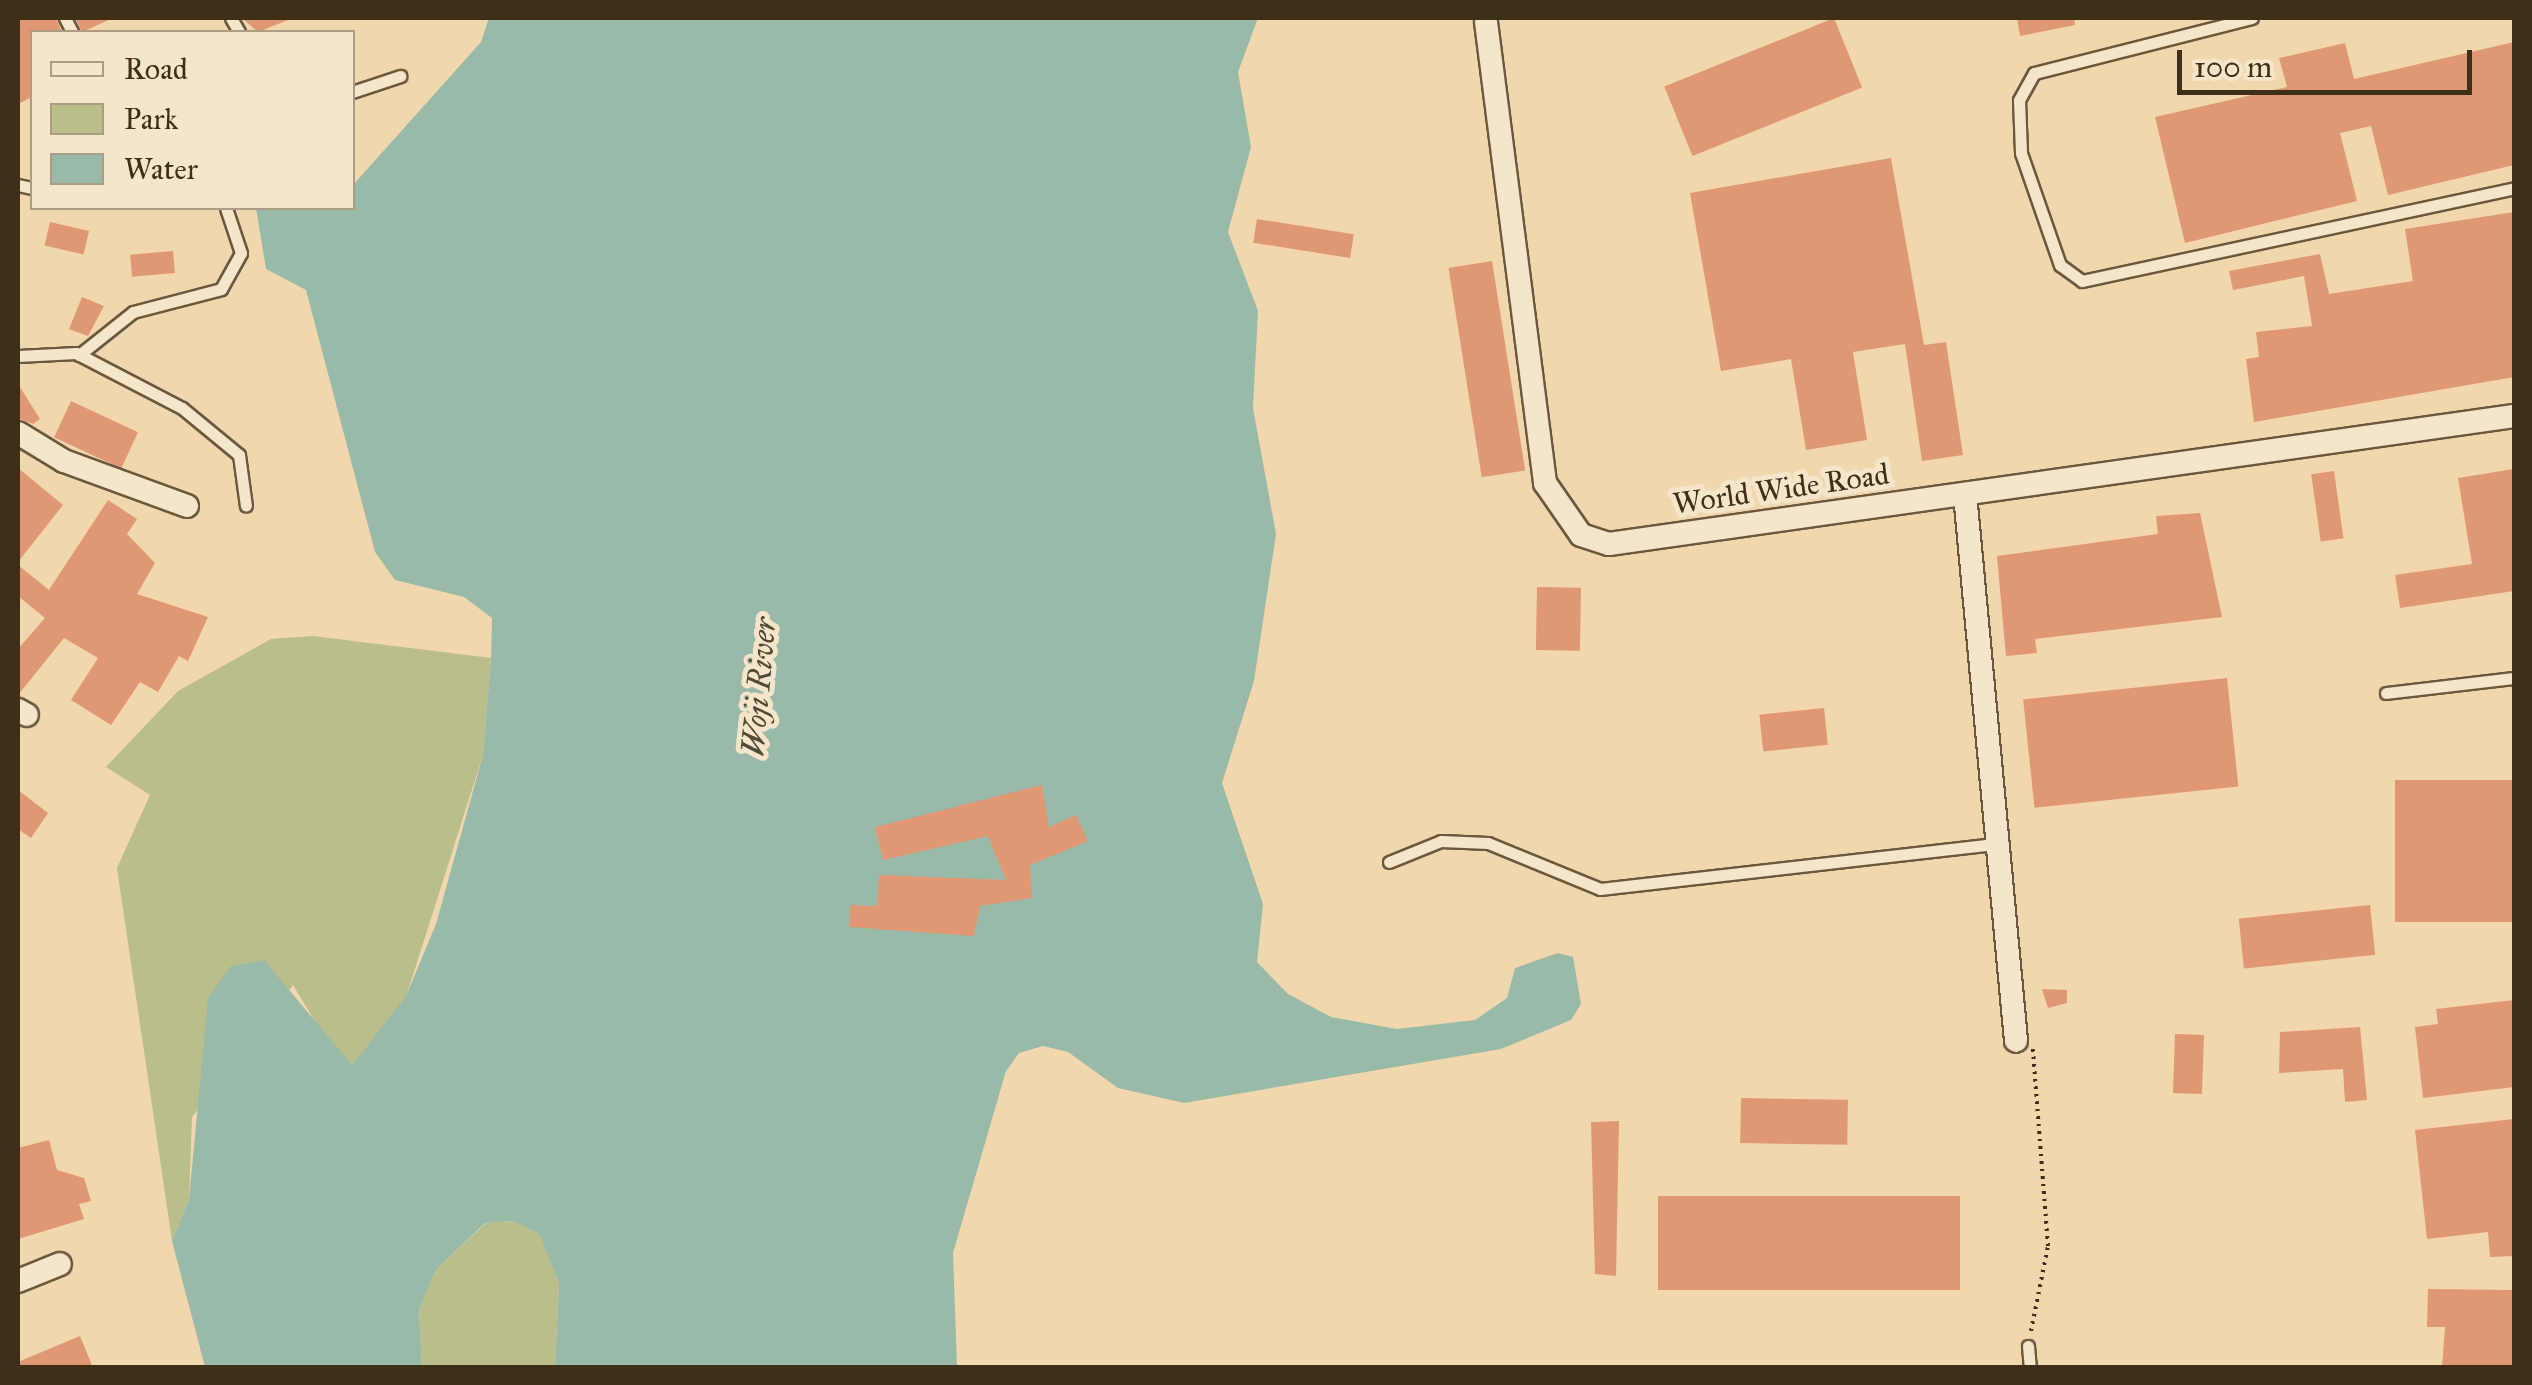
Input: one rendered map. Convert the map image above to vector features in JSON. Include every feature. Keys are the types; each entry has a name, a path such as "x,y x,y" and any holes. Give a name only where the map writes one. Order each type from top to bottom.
{"street":[{"name":"World Wide Road","path":"1486,22 1546,483 1561,518 1609,544 2514,416"},
{"path":"18,433 64,461 187,506"},
{"path":"1965,494 1994,844 2016,1040"},
{"path":"18,1281 60,1264"}],"lane":[{"path":"2252,18 2034,73 2019,100 2021,154 2060,264 2082,281 2514,188"},
{"path":"355,91 400,76"},
{"path":"79,355 134,312 222,289 241,253 227,210"},
{"path":"18,356 37,348 79,355 182,408 239,455 246,506"},
{"path":"2386,693 2514,678"},
{"path":"1389,862 1440,841 1488,843 1600,889 1994,844"},
{"path":"2028,1346 2030,1368"}],"path":[{"path":"2016,1040 2038,1060 2046,1180 2048,1246 2028,1346"}],"green space":[{"path":"313,636 491,658 483,755 406,997 352,1065 335,1054 293,985 192,1117 189,1199 172,1241 117,868 150,795 106,767 178,691 271,639"},
{"path":"514,1221 539,1234 559,1283 555,1367 422,1367 419,1310 435,1271 486,1223"}],"water":[{"name":"Woji River","path":"489,18 1258,18 1238,72 1251,147 1228,232 1258,311 1253,408 1276,534 1254,681 1222,783 1263,904 1257,962 1288,994 1331,1017 1397,1029 1475,1020 1507,998 1515,968 1558,953 1573,957 1581,1004 1571,1020 1501,1049 1184,1103 1118,1088 1068,1052 1043,1046 1019,1053 1006,1071 953,1253 957,1367 555,1367 559,1283 539,1234 513,1221 485,1223 435,1271 419,1310 422,1367 205,1367 172,1241 189,1199 208,998 231,966 264,960 352,1065 406,996 436,924 483,755 491,658 492,618 464,597 395,580 375,552 306,290 266,269 256,210 355,210 355,183 481,42"}],"building":[{"path":"18,18 56,18 61,30 30,30 30,98 18,104"},
{"path":"75,18 113,18 86,30 81,30"},
{"path":"242,18 293,18 263,30 256,30"},
{"path":"1834,18 1862,88 1692,156 1664,87"},
{"path":"2017,18 2074,18 2075,25 2020,36"},
{"path":"2514,42 2514,165 2388,195 2371,126 2340,133 2357,201 2185,243 2155,117 2287,87 2279,58 2345,43 2354,79"},
{"path":"1891,158 1924,345 1946,342 1963,455 1922,461 1905,344 1853,352 1867,440 1806,450 1791,359 1721,371 1690,193"},
{"path":"2514,212 2514,377 2254,422 2246,359 2259,357 2256,332 2312,326 2304,276 2233,290 2229,271 2320,254 2329,294 2413,281 2405,229"},
{"path":"1257,219 1354,234 1350,258 1253,243"},
{"path":"50,222 89,231 84,254 45,245"},
{"path":"173,251 175,273 132,277 130,255"},
{"path":"1492,261 1525,470 1482,477 1449,268"},
{"path":"82,297 104,306 88,336 69,329"},
{"path":"18,384 40,419 33,424 18,418"},
{"path":"71,401 138,432 121,469 54,437"},
{"path":"18,468 63,505 18,562"},
{"path":"2514,469 2514,591 2400,608 2395,575 2472,564 2458,478"},
{"path":"2334,471 2343,538 2321,542 2311,474"},
{"path":"108,500 137,519 127,534 155,563 137,594 208,617 188,661 179,656 158,692 140,682 111,725 71,700 98,658 64,638 18,695 18,649 45,618 18,596 18,565 49,590"},
{"path":"2200,513 2222,617 2035,639 2037,653 2006,656 1997,556 2158,534 2156,516"},
{"path":"1537,587 1581,588 1580,651 1536,650"},
{"path":"2227,678 2238,786 2035,808 2023,699"},
{"path":"1824,708 1828,745 1763,752 1759,715"},
{"path":"2395,780 2514,780 2514,922 2395,922"},
{"path":"1042,785 1049,827 1076,815 1088,841 1030,865 1032,898 980,906 974,936 849,927 850,905 877,906 879,875 1006,880 988,836 883,860 875,827"},
{"path":"18,790 48,813 31,838 18,829"},
{"path":"2370,905 2375,955 2244,969 2239,919"},
{"path":"2042,989 2067,990 2067,1003 2048,1008"},
{"path":"2514,1000 2514,1087 2423,1098 2415,1027 2438,1024 2436,1009"},
{"path":"2360,1027 2367,1100 2345,1102 2343,1069 2279,1073 2280,1032"},
{"path":"2175,1034 2204,1035 2202,1094 2173,1093"},
{"path":"1741,1098 1848,1100 1847,1145 1740,1143"},
{"path":"2514,1119 2514,1256 2490,1257 2488,1232 2427,1239 2415,1130"},
{"path":"1619,1121 1616,1276 1595,1274 1591,1122"},
{"path":"49,1140 57,1170 84,1178 91,1201 79,1204 84,1219 18,1239 18,1148"},
{"path":"1658,1196 1960,1196 1960,1290 1658,1290"},
{"path":"2428,1289 2514,1290 2514,1368 2442,1368 2445,1327 2427,1327"},
{"path":"80,1336 93,1368 18,1368 18,1362"}]}
